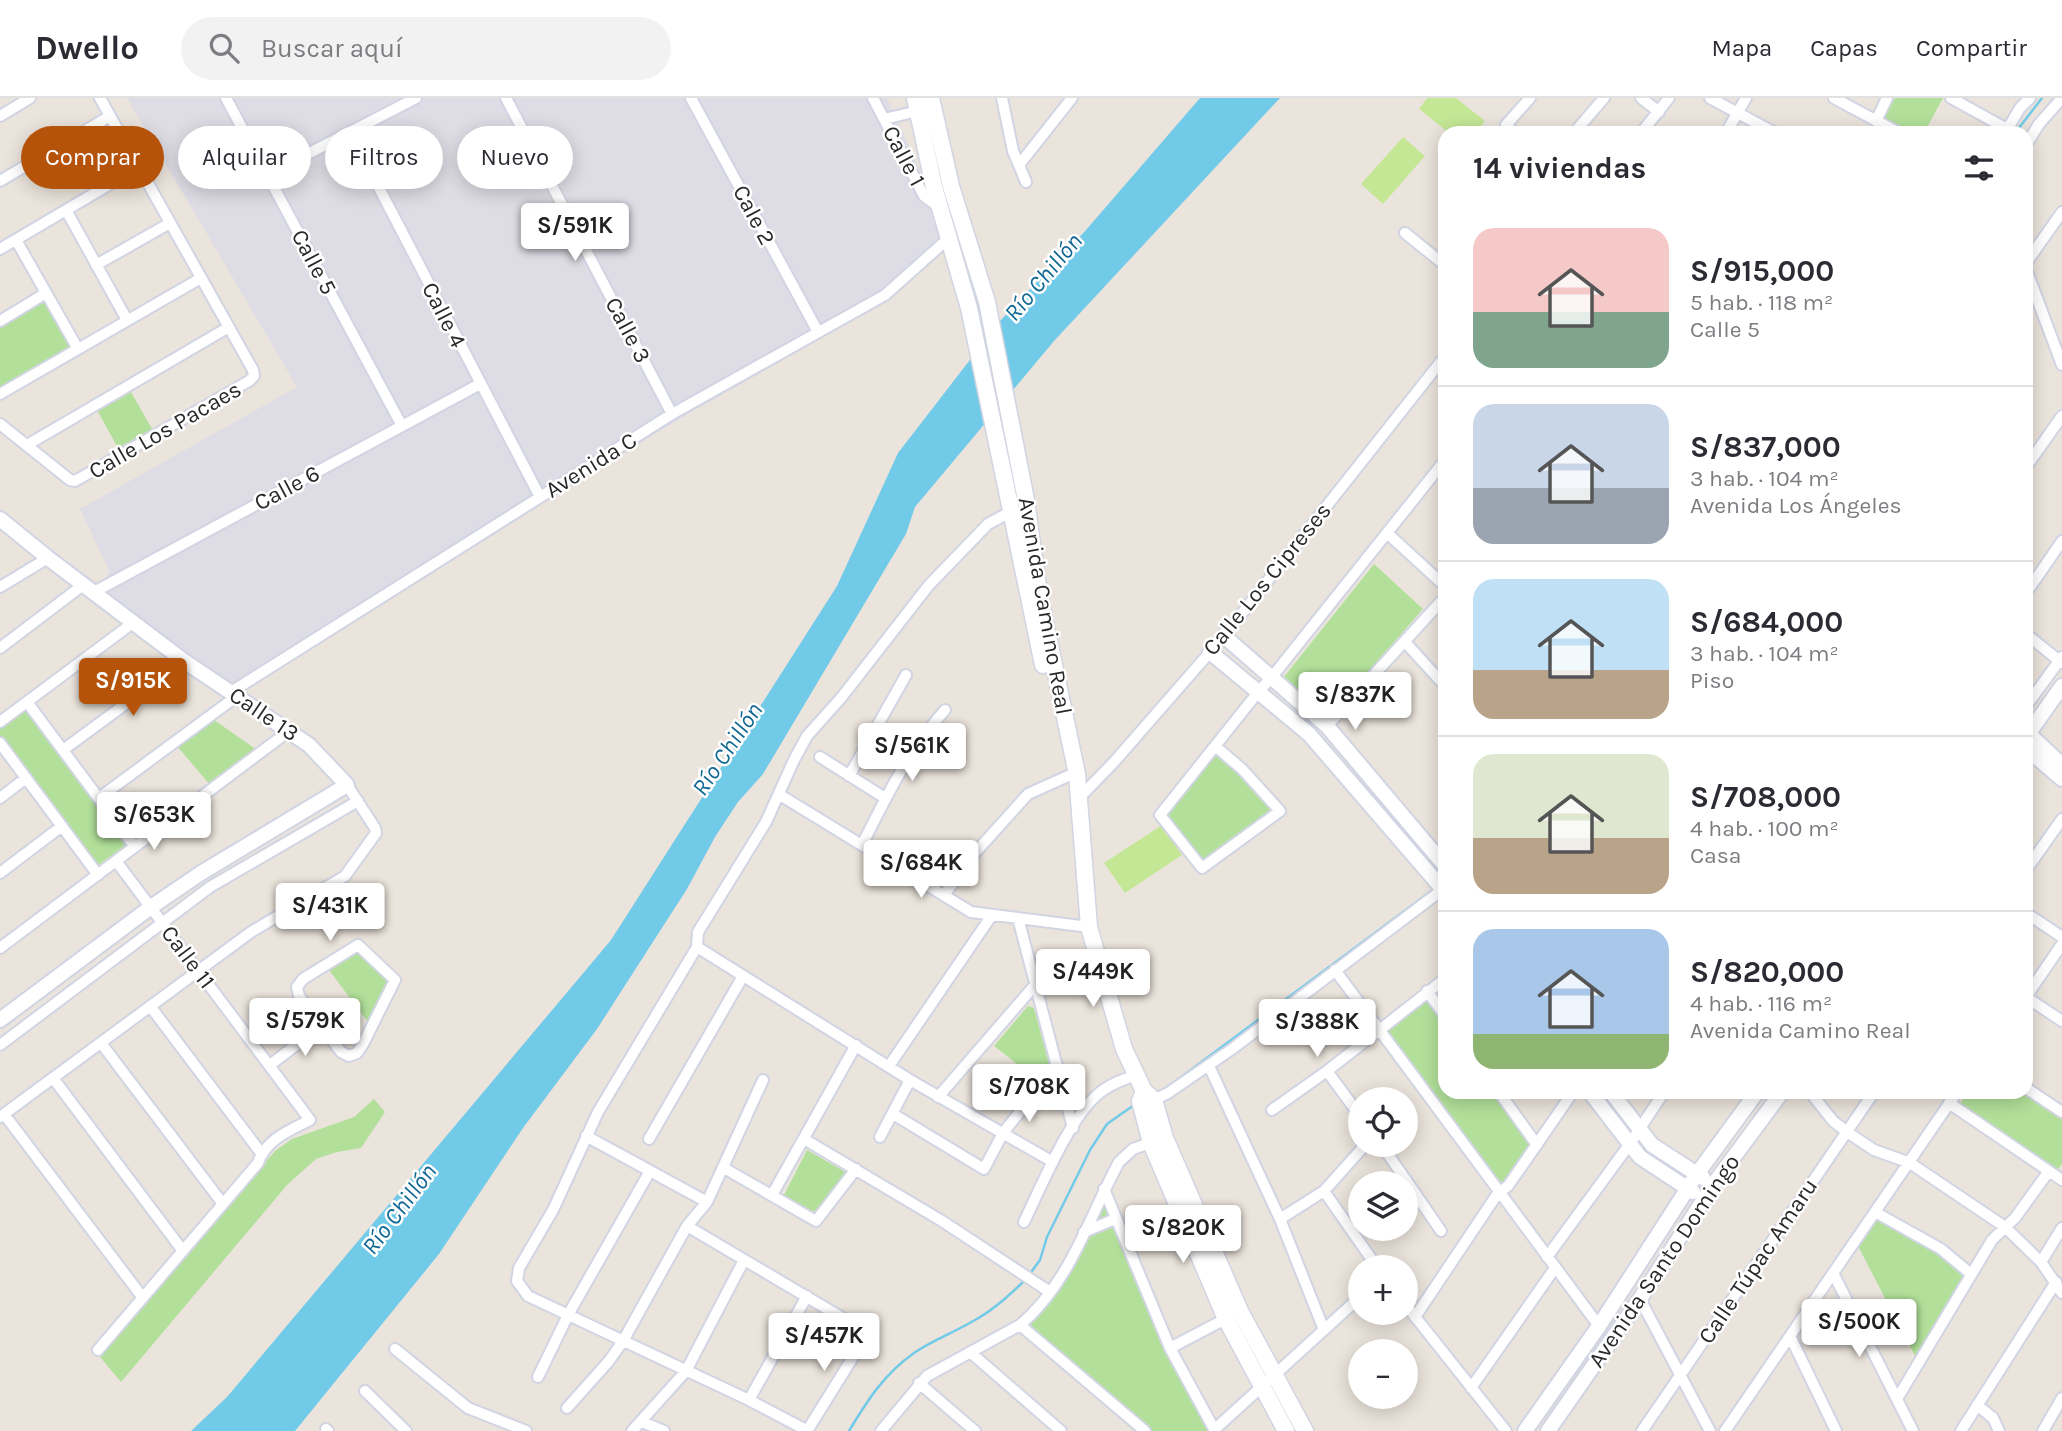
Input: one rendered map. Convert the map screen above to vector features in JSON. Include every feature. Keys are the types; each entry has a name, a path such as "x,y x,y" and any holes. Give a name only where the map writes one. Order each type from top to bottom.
{"main road":[{"name":"Avenida Camino Real","path":"931,98 951,186 987,302 1026,500 1039,594 1081,796 1088,919"},
{"name":"Avenida Camino Real","path":"917,105 941,209 969,308 1009,508 1068,776 1076,877 1121,1037 1136,1075 1149,1095 1140,1101 1233,1315 1268,1381 1286,1431"},
{"name":"Avenida Camino Real","path":"1268,1381 1305,1431"}],"street":[{"path":"0,116 30,98"},
{"path":"100,98 116,126"},
{"name":"Calle 5","path":"226,98 241,126"},
{"path":"361,126 415,98"},
{"name":"Calle 3","path":"506,98 673,414"},
{"name":"Cale 2","path":"691,98 818,332"},
{"name":"Calle 1","path":"873,98 924,196 941,209"},
{"path":"1002,98 1013,151 1026,182"},
{"path":"1019,165 1072,98"},
{"path":"1507,126 1530,98"},
{"path":"1580,126 1604,98"},
{"path":"1641,98 1659,112"},
{"path":"1647,126 1669,98"},
{"path":"1710,98 1762,126"},
{"path":"1730,126 1746,98"},
{"path":"1834,98 1886,126"},
{"path":"1876,121 1887,98"},
{"path":"1951,98 1998,126"},
{"path":"2009,126 2029,98"},
{"path":"884,119 917,105"},
{"path":"2033,134 2039,124 2060,107"},
{"path":"0,181 110,116"},
{"path":"0,249 102,189"},
{"path":"0,424 27,445 229,327 151,189"},
{"name":"Calle 5","path":"275,189 402,426"},
{"name":"Calle 4","path":"379,189 540,497"},
{"path":"66,210 127,320"},
{"path":"2033,253 2062,214"},
{"path":"96,265 170,223"},
{"path":"1405,233 1438,260"},
{"name":"Avenida C","path":"234,694 673,414 885,295 950,237"},
{"path":"16,240 78,349"},
{"path":"0,394 201,278"},
{"path":"2033,288 2062,365"},
{"path":"0,321 46,293"},
{"name":"Calle Los Pacaes","path":"27,445 70,480 75,481 249,381 254,376 253,370 229,327"},
{"name":"Calle Los Cipreses","path":"1081,796 1224,636 1438,365"},
{"name":"Calle 6","path":"0,648 89,589 480,384"},
{"path":"2033,458 2062,416"},
{"path":"1215,746 1242,769 1280,811 1202,868 1160,815 1215,746 1259,691 1272,677 1438,469"},
{"path":"687,1226 868,1333 807,1431 528,1296 517,1281 519,1268 553,1210 606,1097 696,947 698,932 766,822 807,736 841,698 907,611 988,524 1009,508"},
{"name":"Calle 13","path":"0,519 184,661 309,745 347,785 375,828 374,838 345,876 251,933 199,971"},
{"path":"1387,533 1438,580"},
{"path":"2033,583 2062,541"},
{"path":"0,587 48,558"},
{"path":"1327,726 1438,605"},
{"path":"0,722 134,622"},
{"path":"1224,636 1327,726 1438,858"},
{"path":"2033,639 2061,660 2033,697"},
{"path":"1405,642 1438,678"},
{"path":"1210,652 1309,734 1438,882"},
{"path":"63,750 184,661"},
{"path":"849,776 906,675"},
{"path":"2033,729 2062,686"},
{"path":"99,798 234,694"},
{"path":"27,702 135,847"},
{"path":"862,845 885,798 923,735 945,710"},
{"path":"0,948 289,731"},
{"path":"0,743 97,875"},
{"path":"2033,743 2062,765"},
{"path":"2033,745 2062,779"},
{"path":"820,757 885,798"},
{"path":"944,895 974,854 1028,794 1068,776"},
{"path":"0,798 26,778"},
{"path":"0,1020 201,873 347,785"},
{"path":"780,795 971,912 1018,918 1088,919"},
{"path":"0,1045 163,922 236,871 358,801"},
{"path":"2033,860 2062,819"},
{"path":"0,873 62,826"},
{"path":"2051,834 2062,842"},
{"name":"Calle 11","path":"116,861 310,1120 283,1134 261,1153"},
{"path":"1433,877 1438,874"},
{"path":"1149,1095 1168,1093 1209,1066 1438,895"},
{"path":"889,1066 992,915"},
{"path":"1018,918 1073,1128"},
{"path":"2033,918 2062,937"},
{"path":"2033,987 2062,944"},
{"path":"360,946 395,982 357,1053 349,1056 341,1052 321,1026 299,996 297,987 303,979 360,946"},
{"path":"696,947 910,1080 1054,1162"},
{"path":"1335,970 1599,1326"},
{"path":"143,1298 2,1116 199,971"},
{"path":"649,1139 743,976"},
{"path":"1272,1110 1327,1071 1438,983"},
{"path":"939,1097 1035,985"},
{"path":"1427,991 1438,1006"},
{"path":"2033,1002 2062,1021"},
{"path":"97,1350 258,1163 261,1153 150,1006"},
{"path":"270,1065 321,1026"},
{"path":"101,1043 223,1204"},
{"path":"772,1195 856,1045"},
{"path":"893,1114 984,1169 1003,1133 1057,1065"},
{"path":"1209,1066 1280,1219 1324,1330"},
{"path":"1327,1071 1348,1100"},
{"path":"1024,1222 1073,1128 1096,1095 1109,1086 1136,1075"},
{"path":"53,1078 183,1251"},
{"path":"567,1408 623,1341 687,1226 707,1202 763,1080"},
{"path":"880,1137 910,1080"},
{"path":"2033,1093 2062,1112"},
{"path":"1504,1099 1537,1144"},
{"path":"1418,1313 1498,1193 1508,1186 1568,1099"},
{"path":"1595,1099 1640,1157 1704,1198"},
{"path":"1616,1099 1652,1145 1713,1185"},
{"path":"1547,1257 1659,1099"},
{"name":"Avenida Santo Domingo","path":"1525,1431 1599,1326 1697,1174 1752,1099"},
{"name":"Avenida Santo Domingo","path":"1548,1431 1640,1299 1704,1198 1777,1099"},
{"path":"1816,1099 1833,1121 1847,1132 1874,1150 1910,1163 2005,1227 2041,1262 2062,1293"},
{"name":"Calle Túpac Amaru","path":"1642,1431 1869,1099"},
{"path":"1725,1431 1952,1099"},
{"path":"1949,1103 2062,1180"},
{"path":"586,1136 707,1202"},
{"path":"804,1139 942,1221 1050,1292"},
{"path":"885,1429 927,1376 1020,1325 1031,1316 1070,1264 1119,1162 1126,1154 1158,1140"},
{"path":"1280,1219 1324,1191 1354,1157"},
{"path":"1390,1157 1441,1231"},
{"path":"723,1168 816,1220 856,1170"},
{"path":"538,1377 568,1315 650,1171"},
{"path":"1897,1399 1992,1240 2015,1218 2049,1171"},
{"path":"1104,1189 1170,1348 1214,1431 1348,1308"},
{"path":"1324,1191 1369,1255"},
{"path":"1875,1212 1941,1250 1971,1274"},
{"path":"1084,1232 1115,1219"},
{"path":"2041,1262 2062,1228"},
{"path":"632,1431 686,1371 744,1260"},
{"path":"1471,1388 1555,1268"},
{"path":"1833,1273 1913,1431"},
{"path":"1961,1431 2056,1282"},
{"path":"749,1401 807,1296"},
{"path":"1640,1299 1710,1431"},
{"path":"1170,1348 1233,1315"},
{"path":"1418,1321 1506,1431"},
{"path":"1020,1325 1145,1431"},
{"path":"1790,1336 1836,1431"},
{"path":"395,1349 468,1408 526,1431"},
{"path":"970,1352 1061,1431"},
{"path":"919,1383 975,1431"},
{"path":"365,1391 407,1431"},
{"path":"2060,1401 2062,1419"},
{"path":"2043,1431 2060,1401"},
{"path":"1977,1405 1993,1418 1999,1431"},
{"path":"642,1422 664,1431"}],"shaded area":[{"path":"127,98 887,98 925,181 942,237 886,301 676,421 241,689 103,594 109,570 80,509 297,387 181,189 311,189 311,126 178,126 178,185 164,161 164,126 143,126"}],"green space":[{"path":"1427,98 1456,98 1485,121 1481,126 1440,126 1419,109"},
{"path":"1895,98 1943,98 1928,126 1895,126 1883,120"},
{"path":"1403,137 1425,156 1383,204 1361,184"},
{"path":"44,299 70,346 0,388 0,325"},
{"path":"131,392 152,429 118,448 97,410"},
{"path":"1374,564 1423,609 1330,715 1284,677"},
{"path":"26,708 127,844 97,866 0,736 0,727"},
{"path":"214,720 257,750 210,785 177,746"},
{"path":"1216,751 1274,811 1202,861 1166,815"},
{"path":"1162,825 1182,855 1125,893 1104,863"},
{"path":"358,951 389,981 368,1022 329,970"},
{"path":"1427,998 1438,1014 1438,1099 1499,1099 1532,1145 1500,1186 1384,1027"},
{"path":"1028,1006 1034,1008 1049,1064 1037,1079 994,1046"},
{"path":"2033,1098 2062,1118 2062,1164 2057,1171 1958,1106 1963,1099"},
{"path":"374,1099 385,1112 361,1148 316,1159 287,1185 121,1382 100,1357 275,1151 292,1139 354,1117"},
{"path":"807,1150 847,1173 816,1213 784,1195"},
{"path":"1104,1197 1164,1349 1209,1431 1150,1431 1029,1326 1070,1274"},
{"path":"1876,1218 1939,1253 1965,1274 1916,1358 1858,1246"}],"water":[{"name":"Río Chillón","path":"1200,98 1280,98 1054,341 915,507 906,534 763,774 738,802 715,837 687,889 597,1029 523,1128 439,1254 295,1431 191,1431 227,1397 611,940 837,586 898,453 1000,321 1086,230"}],"waterway":[{"path":"2020,126 2042,98"},
{"path":"1176,1081 1434,889"},
{"path":"1029,1275 1040,1260 1047,1237 1090,1150 1107,1124 1134,1105"},
{"path":"849,1431 877,1389 903,1361 921,1348 989,1312 1025,1280"}]}
